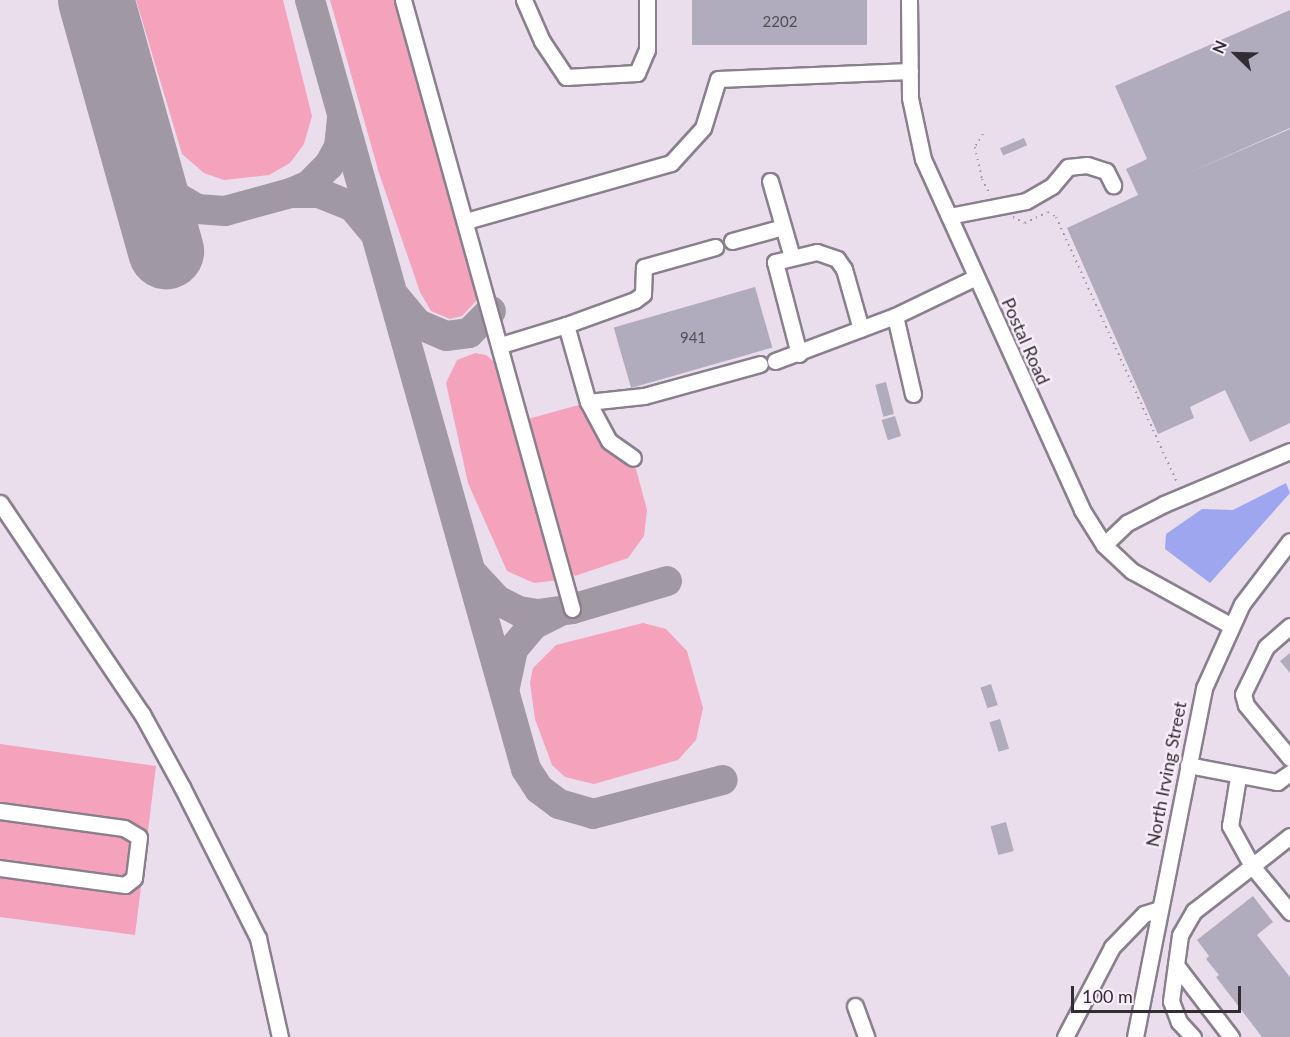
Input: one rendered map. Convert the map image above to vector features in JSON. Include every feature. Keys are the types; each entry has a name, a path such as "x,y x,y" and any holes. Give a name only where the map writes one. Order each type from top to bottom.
{"street":[{"path":"403,0 501,345 572,609"},
{"path":"524,0 542,41 566,77 637,73 647,50 647,0"},
{"name":"Postal Road","path":"909,0 910,71 915,135 948,216 1082,510 1104,545 1132,571 1230,625"},
{"path":"466,221 671,163 704,128 718,79 910,71"},
{"path":"948,216 1026,201 1052,186 1068,167 1087,165 1106,171 1113,185"},
{"path":"770,181 792,257"},
{"path":"732,241 783,227"},
{"path":"501,345 635,300 643,294 645,267 715,247"},
{"path":"799,354 774,262 817,252 837,259 844,269 861,329"},
{"path":"588,402 644,396 799,354 895,316 976,277"},
{"path":"895,316 913,394"},
{"path":"566,325 588,402 609,441 633,458"},
{"path":"1104,545 1127,523 1182,496 1290,451"},
{"path":"0,503 142,714 182,787 258,938 280,1037"},
{"name":"North Irving Street","path":"1135,1037 1204,688 1230,625 1255,584 1290,541"},
{"path":"1290,626 1266,647 1243,694 1246,705 1290,758"},
{"path":"1188,765 1238,777 1277,782 1290,773"},
{"path":"1238,777 1230,826 1252,866 1290,912"},
{"path":"0,811 124,828 139,837 134,878 125,885 0,868"},
{"path":"1193,1037 1179,1022 1171,1000 1180,935 1194,911 1290,836"},
{"path":"1065,1037 1112,947 1144,914 1160,909"},
{"path":"1176,965 1231,1037"},
{"path":"855,1006 866,1037"}],"path":[{"path":"983,134 975,147 982,178 997,207 1025,223 1048,212 1056,217 1182,496"}],"shaded area":[{"path":"136,0 283,0 312,116 304,144 290,163 269,175 224,180 204,173 182,154"},
{"path":"330,0 400,0 477,288 476,301 462,316 450,319 431,311 420,292 379,173"},
{"path":"475,353 486,355 498,365 560,580 534,583 507,571 468,483 446,383 457,360"},
{"path":"582,404 611,450 636,469 647,510 644,536 628,558 575,576 567,569 535,467 528,419"},
{"path":"643,623 666,629 687,651 703,708 696,740 678,760 594,784 565,777 552,765 535,719 530,683 533,668 556,645"},
{"path":"0,744 156,766 135,935 0,917"}],"water":[{"path":"1286,483 1290,493 1210,583 1165,549 1166,534 1202,509 1233,510"}],"building":[{"path":"692,0 867,0 867,45 692,45"},
{"path":"1290,10 1290,128 1186,174 1290,129 1290,423 1250,442 1225,390 1190,407 1194,418 1158,434 1067,228 1138,195 1126,169 1147,159 1115,86"},
{"path":"1024,138 1027,145 1003,156 1000,148"},
{"path":"755,287 772,348 631,388 614,328"},
{"path":"886,382 894,414 883,417 875,385"},
{"path":"895,416 901,436 888,440 882,420"},
{"path":"1290,653 1290,673 1280,661"},
{"path":"991,684 998,705 987,708 981,687"},
{"path":"1000,719 1009,749 999,752 989,722"},
{"path":"1006,822 1014,851 998,855 991,826"},
{"path":"1253,896 1273,922 1257,935 1290,977 1290,1037 1262,1037 1216,977 1219,975 1206,959 1209,956 1197,940"}],"taxiway":[{"path":"310,0 526,769 539,789 559,804 593,814 723,780"},
{"path":"291,193 309,185 329,165 339,147 342,119"},
{"path":"143,168 168,192 197,209 225,211 291,193 319,193 353,207 373,231"},
{"path":"396,298 418,324 446,336 469,333 491,311"},
{"path":"474,575 497,600 519,611 538,614 572,609 667,581"},
{"path":"505,687 513,649 533,625 558,612"}],"runway":[{"path":"96,0 166,251"}]}
